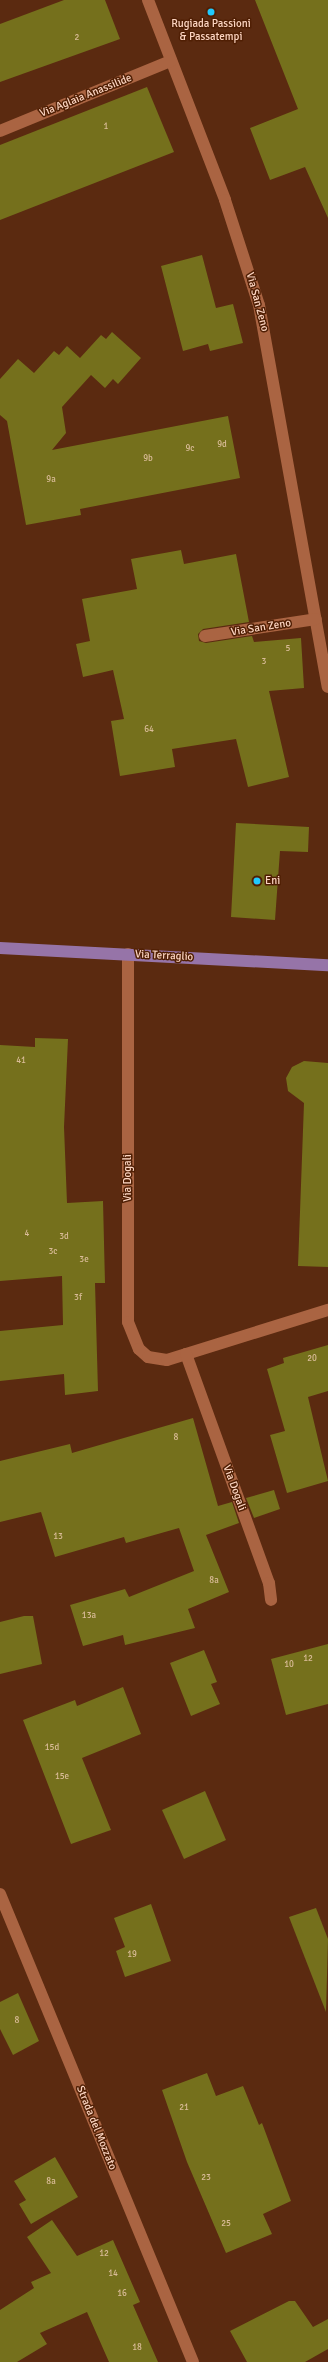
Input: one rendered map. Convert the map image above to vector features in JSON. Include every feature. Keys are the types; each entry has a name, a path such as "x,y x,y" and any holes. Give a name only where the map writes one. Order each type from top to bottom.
{"main road":[{"name":"Via Terraglio","path":"0,948 328,965"}],"street":[{"name":"Via San Zeno","path":"148,0 225,200 259,305 328,687"},
{"name":"Via Aglaia Anassilide","path":"0,130 171,61"},
{"name":"Via San Zeno","path":"205,636 316,619"},
{"name":"Via Dogali","path":"128,954 128,1322 139,1349 148,1358 158,1361 186,1354 328,1310"},
{"name":"Via Dogali","path":"186,1354 269,1583 270,1600"},
{"name":"Strada del Mozzato","path":"0,1894 193,2362"}],"building":[{"path":"64,0 105,0 120,39 0,82 0,24"},
{"path":"255,0 328,0 328,218 305,167 270,180 250,128 298,109"},
{"path":"147,87 174,152 0,220 0,145"},
{"path":"202,255 216,308 233,304 243,343 210,351 208,344 183,351 161,266"},
{"path":"112,332 141,358 118,384 113,379 105,388 91,375 62,407 66,433 52,450 228,416 240,478 80,509 81,515 26,525 7,421 0,415 0,379 18,359 34,373 54,351 59,355 67,346 80,358 101,335 106,339"},
{"path":"181,550 184,564 236,554 249,622 203,629 198,634 199,641 206,643 252,636 254,642 301,638 304,688 269,691 289,777 248,787 236,739 172,749 175,767 120,776 111,721 124,719 113,670 83,677 76,644 90,641 82,599 137,589 131,559"},
{"path":"236,823 309,827 308,852 280,851 275,920 231,917"},
{"path":"35,1038 68,1039 64,1127 67,1203 103,1201 105,1283 95,1283 98,1391 65,1395 64,1374 0,1381 0,1331 63,1325 62,1276 0,1281 0,1045 35,1047"},
{"path":"304,1061 328,1063 328,1267 298,1266 304,1103 288,1091 286,1078 292,1067"},
{"path":"328,1345 328,1391 308,1397 328,1481 287,1493 270,1435 285,1431 267,1369 284,1363 283,1358"},
{"path":"193,1418 218,1506 232,1502 239,1523 206,1535 229,1592 188,1609 195,1628 125,1645 123,1635 83,1646 70,1605 125,1589 129,1597 194,1571 179,1528 126,1543 124,1537 55,1557 41,1512 0,1522 0,1461 70,1444 72,1453"},
{"path":"274,1490 280,1509 254,1518 246,1498"},
{"path":"24,1616 33,1616 42,1664 0,1674 0,1622"},
{"path":"328,1644 328,1704 286,1715 271,1659"},
{"path":"204,1650 217,1682 211,1684 220,1704 191,1716 170,1663"},
{"path":"123,1687 141,1734 82,1758 111,1830 71,1844 23,1720 75,1700 77,1706"},
{"path":"205,1791 226,1840 184,1859 162,1810"},
{"path":"151,1904 171,1961 125,1977 116,1951 125,1947 114,1918"},
{"path":"316,1908 328,1939 326,2012 289,1917"},
{"path":"18,1993 39,2041 13,2055 0,2029 0,2002"},
{"path":"207,2073 216,2096 243,2086 259,2125 262,2123 291,2201 263,2214 272,2234 226,2253 187,2162 162,2090"},
{"path":"55,2157 78,2197 31,2224 19,2204 26,2200 14,2181"},
{"path":"52,2220 77,2256 113,2240 140,2302 133,2305 158,2362 109,2362 87,2312 40,2333 47,2344 17,2362 0,2362 0,2310 34,2288 31,2282 51,2273 27,2237"},
{"path":"289,2301 295,2301 313,2327 328,2319 328,2349 305,2362 247,2362 230,2331"}],"place":[{"name":"Rugiada Passioni & Passatempi","path":"211,12"},
{"name":"Eni","path":"257,881"}]}
